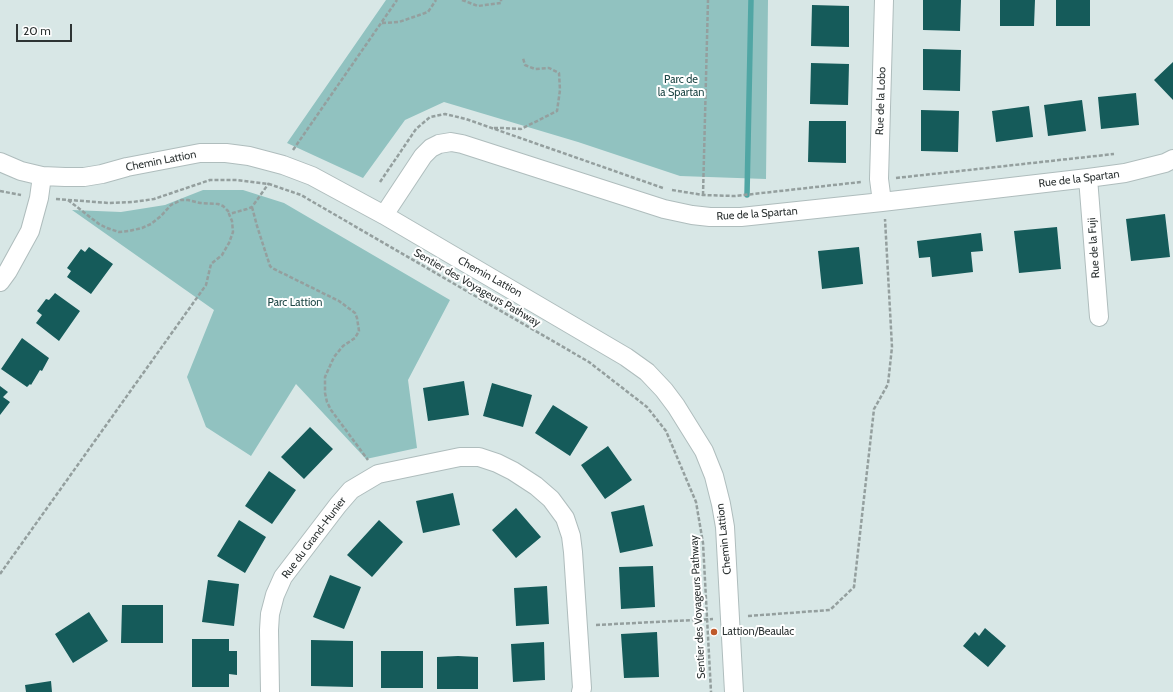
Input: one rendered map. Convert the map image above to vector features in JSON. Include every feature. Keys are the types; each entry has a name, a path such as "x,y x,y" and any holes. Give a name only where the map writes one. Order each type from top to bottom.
{"street":[{"name":"Rue de la Lobo","path":"882,202 879,180 884,0"},
{"name":"Rue de la Spartan","path":"384,215 423,156 430,148 439,144 451,142 462,144 664,209 692,215 740,217 1088,178 1125,173 1165,163 1173,159"},
{"name":"Chemin Lattion","path":"0,162 21,171 42,176 84,177 200,153 226,153 249,156 282,165 312,176 384,215 604,343 647,372 664,390 691,429 704,451 714,476 725,527 734,692"},
{"path":"0,282 8,271 30,232 39,198 42,176"},
{"name":"Rue de la Fuji","path":"1088,178 1099,317"},
{"name":"Rue du Grand-Hunier","path":"270,692 269,630 270,614 275,595 283,577 338,505 351,490 378,474 460,457 479,457 497,463 513,471 536,486 551,499 565,518 571,536 582,688 581,692"}],"path":[{"path":"229,214 252,207 397,0"},
{"path":"382,23 399,22 428,12 436,0"},
{"path":"462,0 478,6 501,3 501,0"},
{"path":"703,195 708,0"},
{"path":"492,129 521,129 557,111 560,90 559,73 549,68 535,69 524,65 522,58"},
{"path":"380,182 416,129 430,117 445,114 670,190 703,195 735,196 1122,154"},
{"name":"Sentier des Voyageurs Pathway","path":"0,191 39,198 109,203 154,199 210,180 237,180 269,184 301,195 589,362 647,407 666,431 696,502 703,543 711,692"},
{"path":"0,574 206,285 211,264 222,255 229,244 233,232 232,221 228,211 223,206 218,204 180,200 171,204 152,224 135,230 119,232 98,224 67,200"},
{"path":"578,626 730,618 830,610 854,587 874,409 888,384 892,347 885,216 882,202"},
{"path":"252,207 270,266 339,302 355,313 358,318 359,331 355,338 343,346 334,357 325,377 325,393 331,410 378,474"}],"green space":[{"name":"Parc de la Spartan","path":"386,0 768,0 766,179 680,176 578,142 444,102 405,120 363,178 287,143"},
{"name":"Parc Lattion","path":"203,190 243,190 284,203 450,300 408,380 417,448 366,459 296,384 251,456 206,427 187,377 214,310 72,210 121,212 165,205"}],"building":[{"path":"923,0 961,0 960,31 923,30"},
{"path":"1000,0 1035,0 1034,26 1000,26"},
{"path":"1056,0 1090,0 1090,26 1056,26"},
{"path":"812,5 849,6 849,47 811,46"},
{"path":"923,49 961,50 960,91 923,90"},
{"path":"1173,62 1173,100 1154,80"},
{"path":"811,63 849,64 848,105 810,104"},
{"path":"1136,93 1139,125 1101,129 1098,97"},
{"path":"1082,100 1086,131 1048,136 1044,105"},
{"path":"1029,106 1033,137 996,142 992,111"},
{"path":"921,110 959,111 958,152 921,151"},
{"path":"809,121 846,121 846,163 808,162"},
{"path":"1165,214 1170,257 1131,261 1126,219"},
{"path":"1057,227 1061,269 1019,273 1014,231"},
{"path":"981,233 983,251 971,252 973,272 932,277 930,257 919,258 917,241"},
{"path":"89,247 113,264 91,294 67,277 71,271 67,268 81,249 85,252"},
{"path":"859,247 863,284 822,289 818,251"},
{"path":"55,293 80,311 59,341 36,323 42,315 37,311 46,299 49,300"},
{"path":"22,338 49,358 42,371 40,370 31,385 30,384 27,387 1,369"},
{"path":"464,381 469,415 428,421 423,388"},
{"path":"492,383 532,395 523,427 483,416"},
{"path":"0,386 8,392 3,397 10,402 0,415"},
{"path":"553,405 588,427 570,456 535,433"},
{"path":"310,427 333,449 304,479 281,457"},
{"path":"608,446 632,480 605,499 581,465"},
{"path":"269,471 296,490 272,524 245,506"},
{"path":"453,493 460,525 423,533 416,501"},
{"path":"644,505 653,546 620,553 611,512"},
{"path":"516,508 541,537 516,558 492,530"},
{"path":"239,520 266,537 245,573 217,556"},
{"path":"379,520 403,542 372,577 347,555"},
{"path":"653,566 655,607 621,609 619,567"},
{"path":"330,575 361,587 344,629 313,617"},
{"path":"208,580 239,584 234,626 202,622"},
{"path":"547,586 549,624 516,626 514,588"},
{"path":"122,605 163,605 163,643 121,643"},
{"path":"89,612 108,641 73,663 55,634"},
{"path":"985,628 1006,646 988,667 963,646 975,632 979,636"},
{"path":"657,632 659,677 624,678 621,634"},
{"path":"192,639 229,639 229,651 237,651 237,675 229,674 229,687 192,687"},
{"path":"311,640 353,641 353,687 311,686"},
{"path":"544,642 545,680 513,682 511,644"},
{"path":"381,651 423,651 423,688 381,688"},
{"path":"437,657 478,657 478,689 437,689"},
{"path":"51,681 52,692 26,692 25,685"}],"waterway":[{"path":"747,195 751,0"}],"place":[{"name":"Lattion/Beaulac","path":"714,632"}]}
